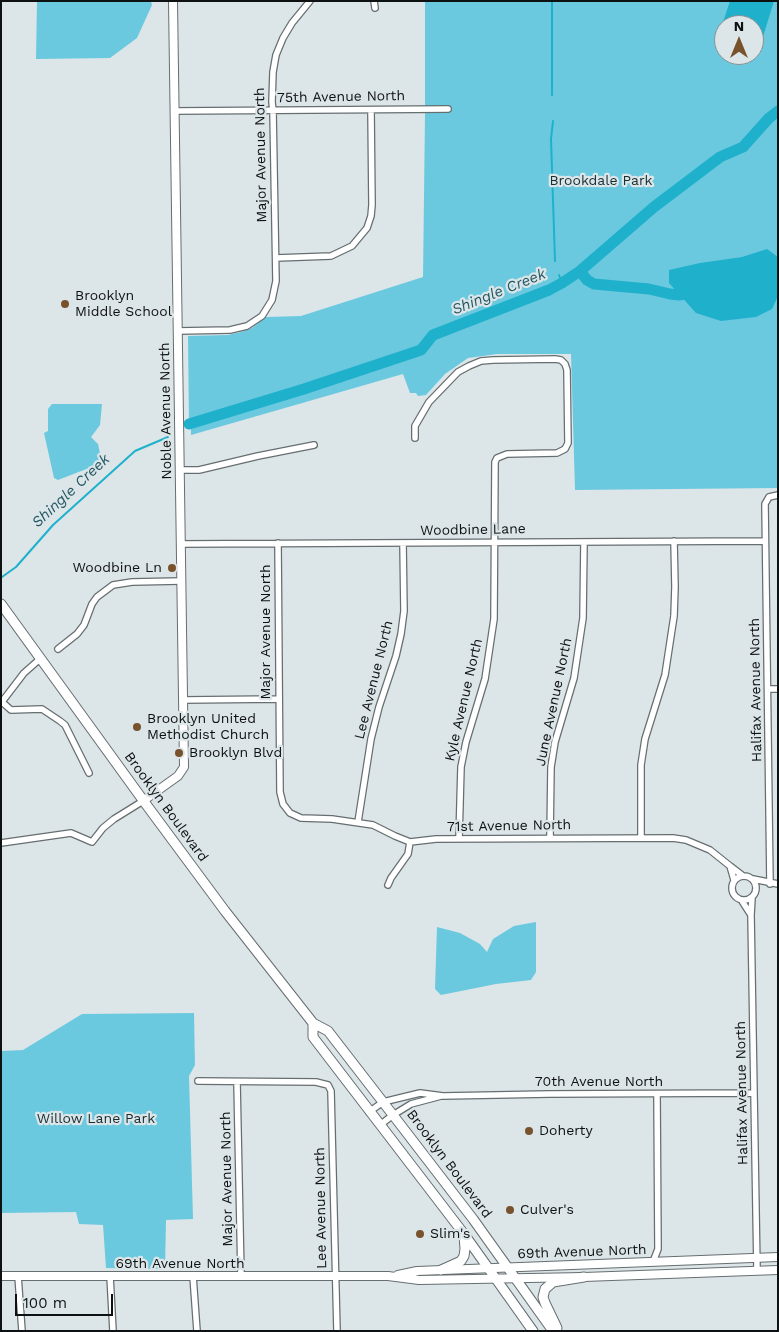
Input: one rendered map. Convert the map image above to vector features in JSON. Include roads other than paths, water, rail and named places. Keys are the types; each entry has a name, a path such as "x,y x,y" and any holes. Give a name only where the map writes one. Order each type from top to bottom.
{"main road":[{"name":"Brooklyn Boulevard","path":"1,604 225,911 313,1023 328,1031 508,1267 554,1331"},
{"name":"Brooklyn Boulevard","path":"313,1023 312,1037 464,1234 533,1331"},
{"path":"441,1270 460,1262 464,1256 464,1234"},
{"path":"558,1331 543,1297 545,1289 553,1282 584,1277"}],"street":[{"name":"Noble Avenue North","path":"143,801 178,776 182,771 184,757 173,1"},
{"name":"Major Avenue North","path":"178,331 238,329 255,322 268,308 275,291 274,111 272,89 276,55 283,38 308,2"},
{"name":"75th Avenue North","path":"175,112 448,109"},
{"path":"276,258 331,256 352,246 364,232 371,216 372,204 372,110"},
{"name":"Kyle Avenue North","path":"415,438 415,426 429,402 458,372 469,366 481,361 493,360 561,360 565,364 567,370 568,444 565,449 557,453 507,454 497,458 494,467 494,619 485,679 466,742 461,768 459,839"},
{"path":"179,470 199,470 314,445"},
{"name":"Halifax Avenue North","path":"770,884 769,689 765,504 769,497 778,495"},
{"path":"640,838 641,765 645,739 665,675 674,616 676,588 674,541"},
{"name":"Woodbine Lane","path":"180,544 765,541"},
{"name":"June Avenue North","path":"550,838 551,768 555,742 574,678 583,618 584,542"},
{"name":"Lee Avenue North","path":"358,822 379,707 396,656 401,634 404,612 403,543"},
{"name":"Major Avenue North","path":"278,544 280,798 286,810"},
{"path":"58,649 77,634 84,625 97,596 113,585 132,582 181,581"},
{"path":"41,658 24,673 1,703 11,710 42,709 60,721 89,773"},
{"path":"769,689 778,689"},
{"path":"183,700 278,699"},
{"path":"1,843 71,833 92,842 103,828 114,819 143,801"},
{"name":"71st Avenue North","path":"286,810 301,818 332,818 373,825 410,842 459,839 673,838 686,840 710,850 743,876"},
{"path":"388,885 408,854 410,842"},
{"path":"730,866 734,880 731,891 735,898 742,901 751,915"},
{"path":"734,880 743,876 770,884 778,884"},
{"path":"742,901 752,898 756,890 755,882 752,879"},
{"path":"756,890 770,884"},
{"name":"Halifax Avenue North","path":"752,898 757,1270"},
{"path":"198,1081 238,1082"},
{"name":"Major Avenue North","path":"238,1082 241,1276"},
{"name":"Lee Avenue North","path":"238,1082 316,1082 328,1085 331,1091 337,1331"},
{"name":"70th Avenue North","path":"369,1112 383,1102 420,1092 443,1096 754,1094"},
{"path":"653,1262 658,1249 657,1094"},
{"name":"70th Avenue North","path":"380,1125 411,1104 443,1096"},
{"name":"69th Avenue North","path":"388,1276 418,1271 778,1257"},
{"name":"69th Avenue North","path":"1,1276 388,1276 419,1280 584,1277 778,1270"},
{"path":"18,1276 22,1331"},
{"path":"110,1276 113,1331"},
{"path":"193,1276 197,1331"}],"waterway":[{"path":"552,1 552,95"},
{"name":"Shingle Creek","path":"189,424 304,389 421,350 433,335 549,290 580,271 654,207 720,157 743,147 769,118 778,111"},
{"path":"553,121 551,139 555,261"},
{"path":"580,271 587,280 594,284 649,289 679,295 692,293"},
{"path":"559,275 562,283"},
{"name":"Shingle Creek","path":"2,577 16,567 53,525 135,451 168,437"}],"place":[{"name":"Brooklyn Middle School","path":"65,304"},
{"name":"Woodbine Ln","path":"172,568"},
{"name":"Brooklyn United Methodist Church","path":"137,727"},
{"name":"Brooklyn Blvd","path":"179,753"},
{"name":"Doherty","path":"529,1131"},
{"name":"Culver's","path":"510,1210"},
{"name":"Slim's","path":"420,1234"}],"park label":[{"name":"Brookdale Park","path":"601,181"},
{"name":"Willow Lane Park","path":"96,1119"}]}
